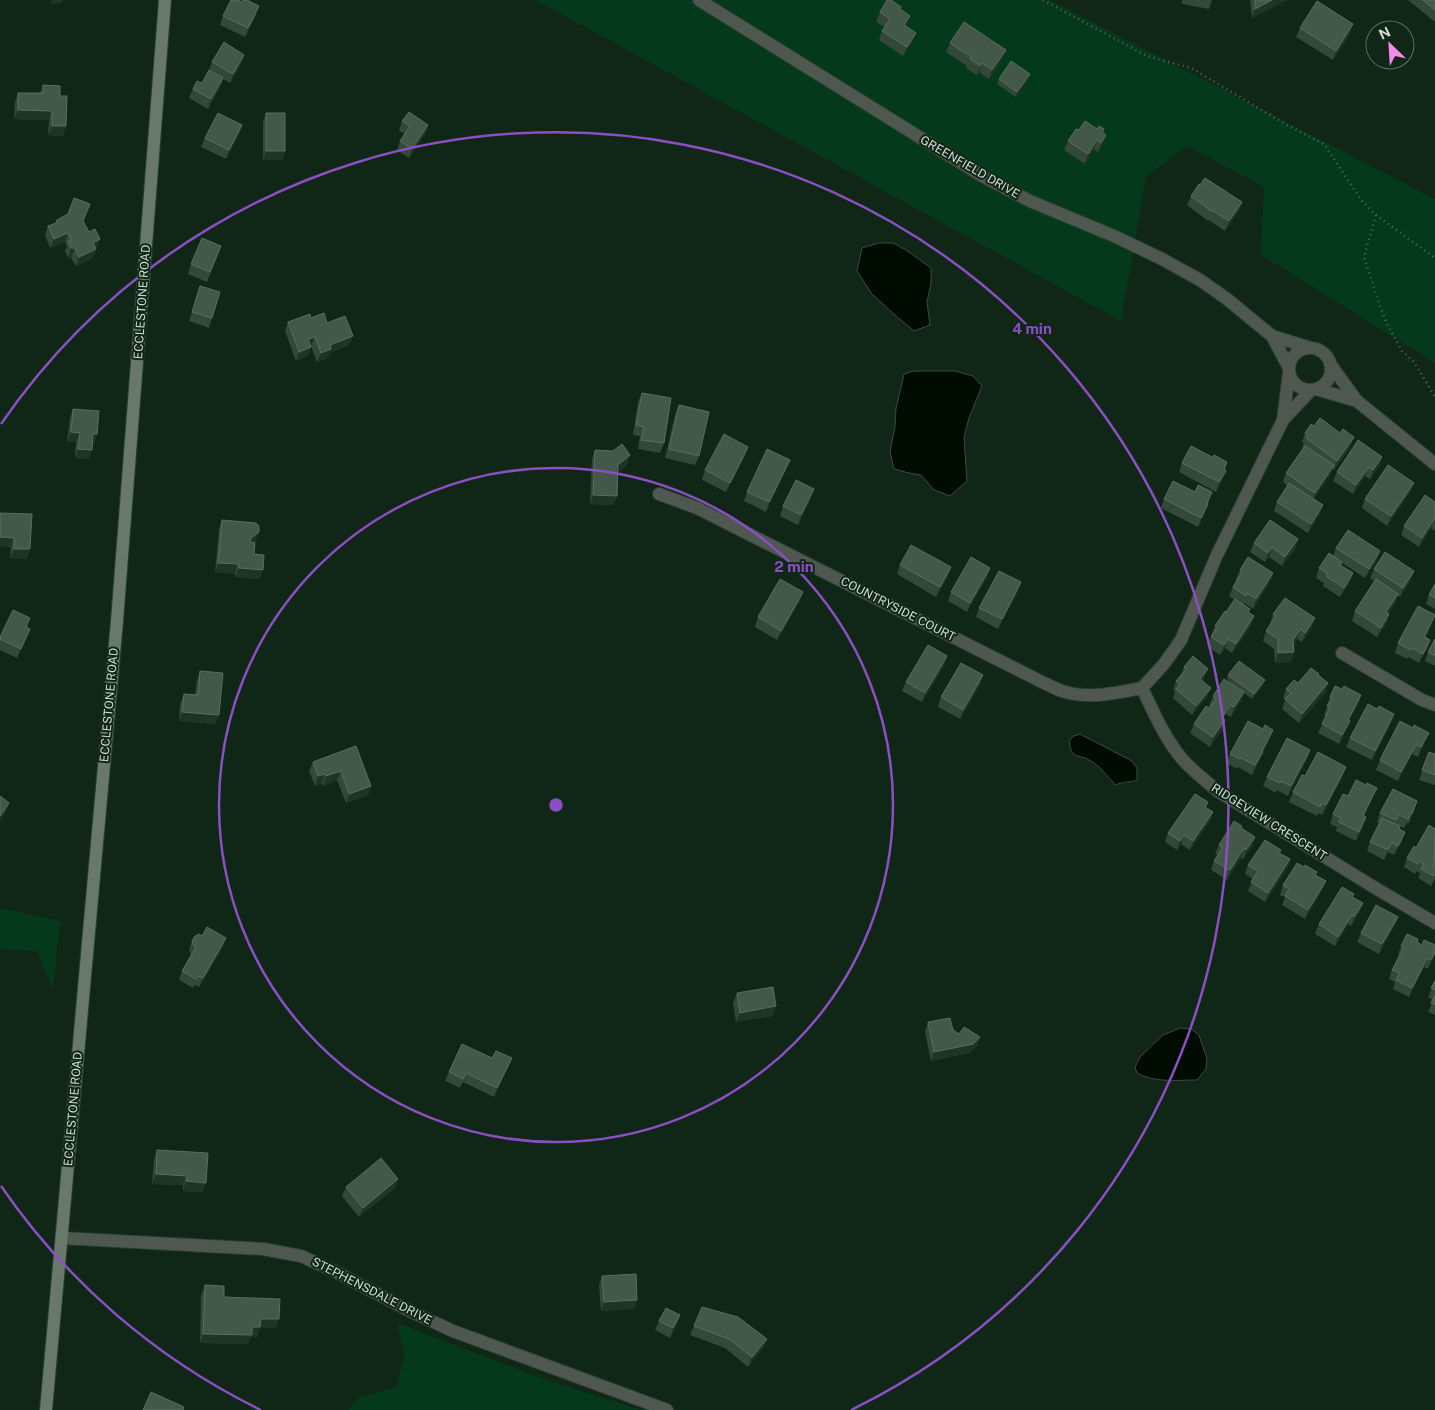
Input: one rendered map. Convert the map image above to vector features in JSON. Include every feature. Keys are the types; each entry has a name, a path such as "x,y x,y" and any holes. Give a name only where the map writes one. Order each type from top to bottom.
{"main road":[{"name":"ECCLESTONE ROAD","path":"46,1410 116,631 166,0"}],"street":[{"name":"GREENFIELD DRIVE","path":"699,0 982,176 1030,200 1162,259 1200,280 1227,299 1272,336 1312,348"},
{"name":"GREENFIELD DRIVE","path":"1272,336 1289,370"},
{"path":"1283,420 1290,361 1299,351 1312,348 1322,352 1357,401 1435,464"},
{"path":"1142,688 1164,664 1180,640 1216,557 1283,420 1313,389 1326,382 1330,371 1330,364"},
{"path":"1289,370 1295,384 1305,389 1313,389 1357,401"},
{"name":"COUNTRYSIDE COURT","path":"659,494 697,508 1044,683 1066,692 1091,696 1142,688"},
{"path":"1342,653 1435,706"},
{"name":"RIDGEVIEW CRESCENT","path":"1142,688 1165,736 1183,760 1219,792 1435,923"},
{"name":"STEPHENSDALE DRIVE","path":"62,1238 263,1248 301,1256 334,1270 452,1331 667,1410"}],"path":[{"path":"1043,0 1147,56 1191,68 1287,126 1324,144 1362,201 1376,214 1435,258"},
{"path":"1376,214 1364,258 1388,326 1402,351 1414,362 1435,397"}],"green space":[{"path":"536,0 1050,0 1435,199 1435,363 1261,255 1264,187 1187,146 1146,177 1121,321"},
{"path":"0,908 60,921 53,990 37,951 0,949"},
{"path":"397,1323 541,1378 641,1410 348,1410 359,1397 397,1387 404,1355"}],"shaded area":[{"path":"879,243 893,243 931,268 931,283 927,302 930,325 914,331 871,293 857,271 862,248"},
{"path":"913,371 955,371 973,376 982,386 969,418 964,437 967,481 950,496 934,490 921,475 894,469 890,452 895,427 896,408 904,374"},
{"path":"1080,734 1132,761 1137,768 1137,780 1116,785 1093,762 1074,754 1070,747 1070,739"},
{"path":"1180,1028 1191,1029 1199,1035 1207,1059 1206,1069 1197,1080 1158,1080 1137,1073 1135,1067 1140,1057 1163,1035"}],"building":[{"path":"231,0 242,2 247,0 259,6 248,28 223,16"},
{"path":"887,0 891,0 910,16 904,25 916,33 907,47 882,31 890,19 880,12"},
{"path":"1255,0 1272,0 1255,9"},
{"path":"1423,0 1435,0 1435,10"},
{"path":"1317,1 1353,24 1336,51 1300,28"},
{"path":"964,22 1006,50 992,70 982,63 980,66 970,59 971,57 950,43"},
{"path":"224,42 244,55 233,74 212,62"},
{"path":"1011,61 1030,74 1017,92 999,79"},
{"path":"209,70 223,78 211,99 193,89 197,81 202,83"},
{"path":"43,85 60,86 60,96 67,96 66,126 52,126 52,111 18,110 18,93 43,93"},
{"path":"409,112 428,125 412,149 400,141 410,126 402,121"},
{"path":"218,113 242,125 229,150 205,138"},
{"path":"266,113 285,113 285,151 266,151"},
{"path":"1085,121 1097,129 1099,126 1104,129 1102,132 1106,135 1101,143 1097,140 1088,154 1068,141 1076,129 1079,130"},
{"path":"1205,178 1242,202 1229,221 1211,211 1191,196"},
{"path":"74,198 90,204 83,221 89,232 95,229 100,239 93,243 96,249 79,257 75,248 71,248 68,241 71,240 68,233 54,239 48,226 56,223 57,220 68,214"},
{"path":"202,238 221,246 210,272 191,264"},
{"path":"200,286 220,292 212,318 192,312"},
{"path":"324,313 327,323 345,316 353,336 330,345 331,349 321,353 315,337 308,339 311,347 299,352 288,322 310,314 311,318"},
{"path":"642,393 671,398 664,443 641,440 644,427 636,425"},
{"path":"679,405 709,412 699,456 669,449"},
{"path":"73,409 99,411 97,434 93,434 92,450 78,449 80,433 71,432"},
{"path":"1320,418 1340,433 1343,429 1354,437 1337,461 1306,438 1308,435 1305,433 1311,424 1314,426"},
{"path":"724,434 748,447 730,483 705,470"},
{"path":"1358,440 1382,457 1373,470 1369,467 1356,485 1337,472"},
{"path":"622,444 630,455 618,465 617,496 593,495 595,450 613,451"},
{"path":"1191,446 1212,457 1214,455 1227,462 1224,469 1226,471 1219,482 1182,463"},
{"path":"1305,446 1334,465 1315,493 1286,473"},
{"path":"767,449 790,460 769,502 747,492"},
{"path":"1388,465 1414,483 1391,516 1365,499"},
{"path":"796,480 814,489 801,515 783,506"},
{"path":"1173,481 1195,492 1198,485 1212,492 1201,518 1164,499"},
{"path":"1289,483 1323,505 1311,524 1277,502"},
{"path":"1425,495 1435,502 1435,519 1422,538 1404,526"},
{"path":"0,513 32,514 30,549 14,549 14,538 0,537"},
{"path":"222,520 256,523 259,526 259,532 251,538 250,542 255,543 254,554 264,555 263,570 239,568 238,564 218,563"},
{"path":"1270,520 1298,539 1285,557 1272,547 1268,553 1254,543"},
{"path":"1348,530 1380,551 1369,569 1336,548"},
{"path":"911,545 951,567 940,587 900,565"},
{"path":"1385,552 1414,571 1403,588 1374,569"},
{"path":"1329,553 1342,562 1340,565 1353,573 1344,588 1326,576 1328,574 1319,568"},
{"path":"971,557 990,568 970,603 951,592"},
{"path":"1248,557 1273,573 1256,599 1247,593 1246,596 1233,587"},
{"path":"999,571 1021,582 1002,619 979,608"},
{"path":"780,579 803,592 781,631 758,617"},
{"path":"1376,579 1398,594 1386,612 1389,614 1381,628 1355,611"},
{"path":"1435,584 1435,598 1429,595"},
{"path":"1285,598 1315,618 1305,633 1301,629 1293,640 1294,652 1278,653 1278,639 1266,631 1276,616 1273,614"},
{"path":"1235,599 1250,609 1248,612 1254,616 1236,644 1228,639 1224,645 1211,637 1217,627 1215,626"},
{"path":"1418,606 1435,615 1424,637 1430,640 1423,654 1412,648 1410,650 1398,643"},
{"path":"13,610 30,618 26,627 30,629 21,649 0,639"},
{"path":"1435,639 1435,656 1428,652"},
{"path":"928,645 947,656 925,693 906,682"},
{"path":"1193,656 1208,669 1200,679 1211,688 1196,706 1176,689 1180,684 1176,681 1186,669 1184,667"},
{"path":"1239,661 1265,680 1254,694 1228,675"},
{"path":"961,663 983,675 963,710 941,697"},
{"path":"1311,668 1328,683 1302,714 1285,699 1291,693 1286,689 1294,680 1298,683"},
{"path":"200,671 223,673 219,715 182,712 184,694 198,695"},
{"path":"1224,679 1244,692 1234,707 1230,705 1222,718 1225,720 1213,737 1194,724 1206,706 1209,708 1216,699 1213,696"},
{"path":"1335,686 1342,689 1344,686 1361,695 1342,735 1322,724 1330,707 1327,706 1332,698 1330,697"},
{"path":"1368,704 1377,709 1379,706 1394,714 1375,751 1350,738"},
{"path":"1248,721 1263,729 1265,725 1273,730 1255,765 1230,754"},
{"path":"1400,721 1413,728 1414,725 1429,733 1421,747 1416,745 1401,772 1380,760"},
{"path":"1287,738 1310,750 1291,786 1267,777"},
{"path":"356,746 371,786 349,794 341,771 326,776 325,774 318,776 313,762"},
{"path":"1318,752 1346,767 1326,805 1322,803 1320,807 1293,792 1302,775 1305,776"},
{"path":"1429,752 1435,754 1435,775 1422,770"},
{"path":"1356,780 1377,788 1363,815 1366,817 1359,832 1339,822 1341,818 1333,814 1343,794 1348,796"},
{"path":"1393,789 1417,801 1408,819 1399,815 1396,820 1380,813"},
{"path":"1195,794 1208,802 1205,807 1213,812 1193,841 1184,835 1180,841 1168,833"},
{"path":"0,796 9,803 0,816"},
{"path":"1382,818 1400,826 1399,829 1405,832 1398,846 1392,843 1388,850 1370,842"},
{"path":"1234,821 1255,837 1246,850 1244,848 1230,870 1214,861 1223,847 1219,845"},
{"path":"1429,825 1435,829 1434,876 1421,869 1424,864 1420,861 1418,864 1407,858 1414,846 1416,848"},
{"path":"1265,840 1281,850 1279,853 1290,859 1268,893 1251,882 1258,871 1248,865"},
{"path":"1297,863 1317,872 1315,875 1326,881 1308,910 1285,896 1289,889 1283,885"},
{"path":"1342,887 1354,894 1352,897 1363,903 1354,917 1352,915 1338,937 1319,924"},
{"path":"1376,905 1398,917 1382,944 1361,933"},
{"path":"207,927 226,938 203,978 198,976 196,979 182,971 196,947 192,941 199,934 202,936"},
{"path":"1407,934 1418,939 1417,942 1422,945 1424,940 1435,945 1435,952 1431,960 1427,958 1412,988 1396,980 1400,973 1392,970 1404,947 1401,946"},
{"path":"1435,981 1435,990 1431,988"},
{"path":"773,987 776,1006 740,1013 737,993"},
{"path":"1435,995 1435,1005 1431,1003"},
{"path":"950,1018 953,1030 959,1034 964,1027 980,1037 973,1044 934,1052 928,1022"},
{"path":"462,1044 492,1058 496,1051 512,1058 497,1088 466,1073 463,1079 449,1072"},
{"path":"157,1150 208,1153 206,1183 186,1181 187,1176 156,1174"},
{"path":"381,1158 398,1179 363,1208 346,1187"},
{"path":"636,1274 637,1300 604,1302 602,1276"},
{"path":"205,1285 224,1286 224,1297 280,1299 279,1319 261,1319 260,1327 252,1327 252,1335 203,1334"},
{"path":"702,1307 738,1317 767,1339 752,1357 729,1339 694,1326"},
{"path":"666,1308 680,1315 673,1328 659,1321"},
{"path":"151,1392 184,1407 183,1410 143,1410"}]}
